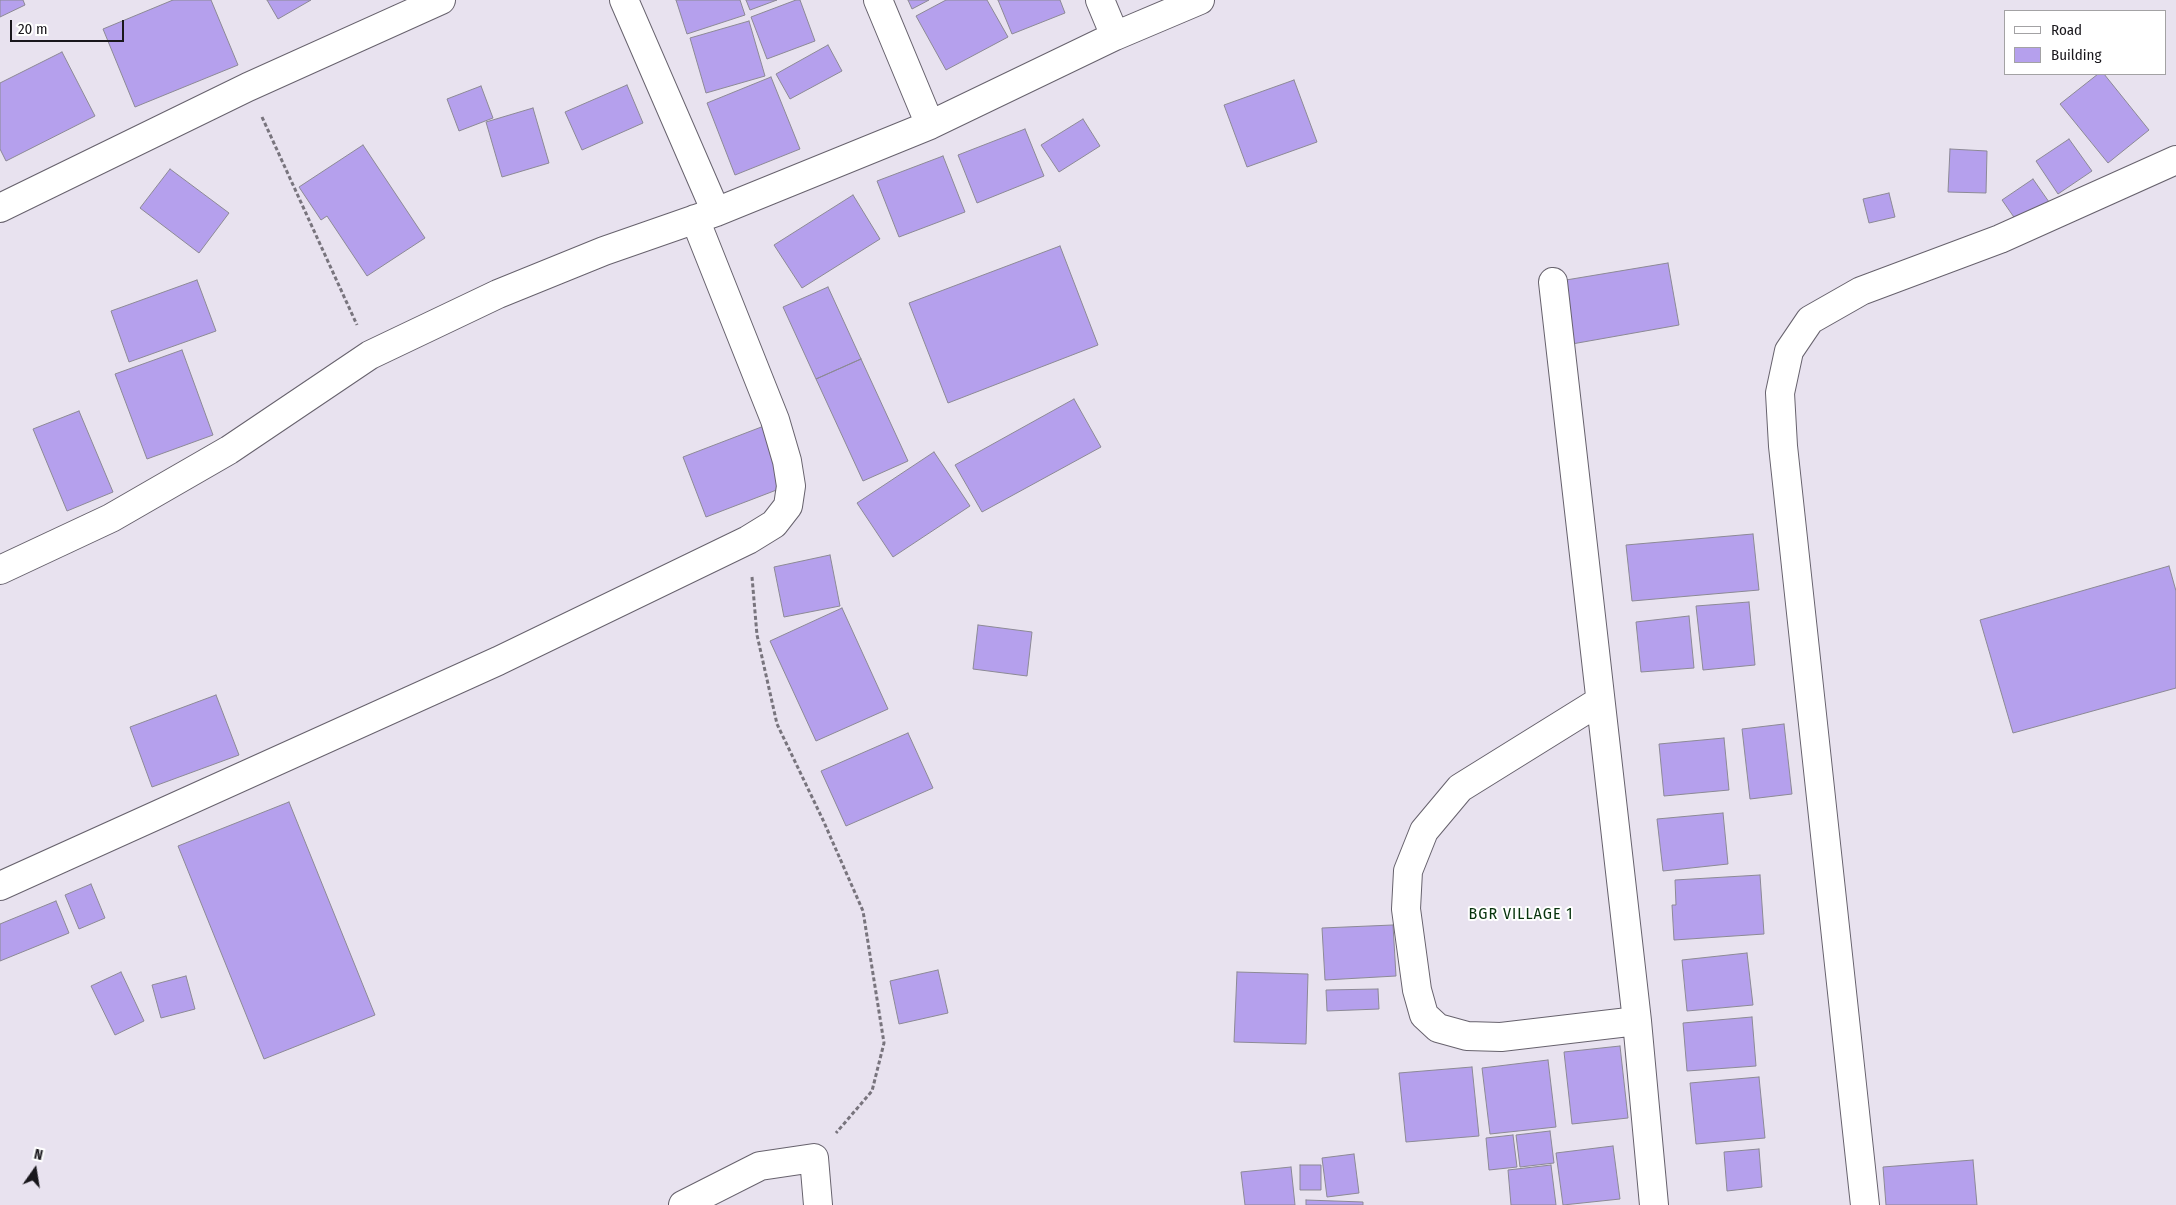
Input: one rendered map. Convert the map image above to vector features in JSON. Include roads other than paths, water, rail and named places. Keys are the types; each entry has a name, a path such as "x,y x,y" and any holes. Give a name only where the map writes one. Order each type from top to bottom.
{"street":[{"path":"0,208 248,87 441,0"},
{"path":"0,886 498,661 748,540 774,524 788,506 791,486 789,469 775,420 706,215 624,0"},
{"path":"878,0 930,125"},
{"path":"1100,0 1115,36"},
{"path":"0,570 111,518 220,455 370,356 498,294 604,250 706,215 930,125 1115,36 1200,0"},
{"path":"1865,1205 1783,446 1780,392 1789,351 1810,320 1861,291 2000,239 2176,160"},
{"path":"1553,282 1637,1021 1654,1205"},
{"path":"1600,701 1460,788 1424,831 1408,870 1406,910 1417,990 1424,1016 1438,1028 1467,1036 1501,1037 1637,1021"},
{"path":"683,1205 760,1166 814,1158 818,1205"}],"district":[{"name":"BGR VILLAGE 1","path":"1521,915"}]}
